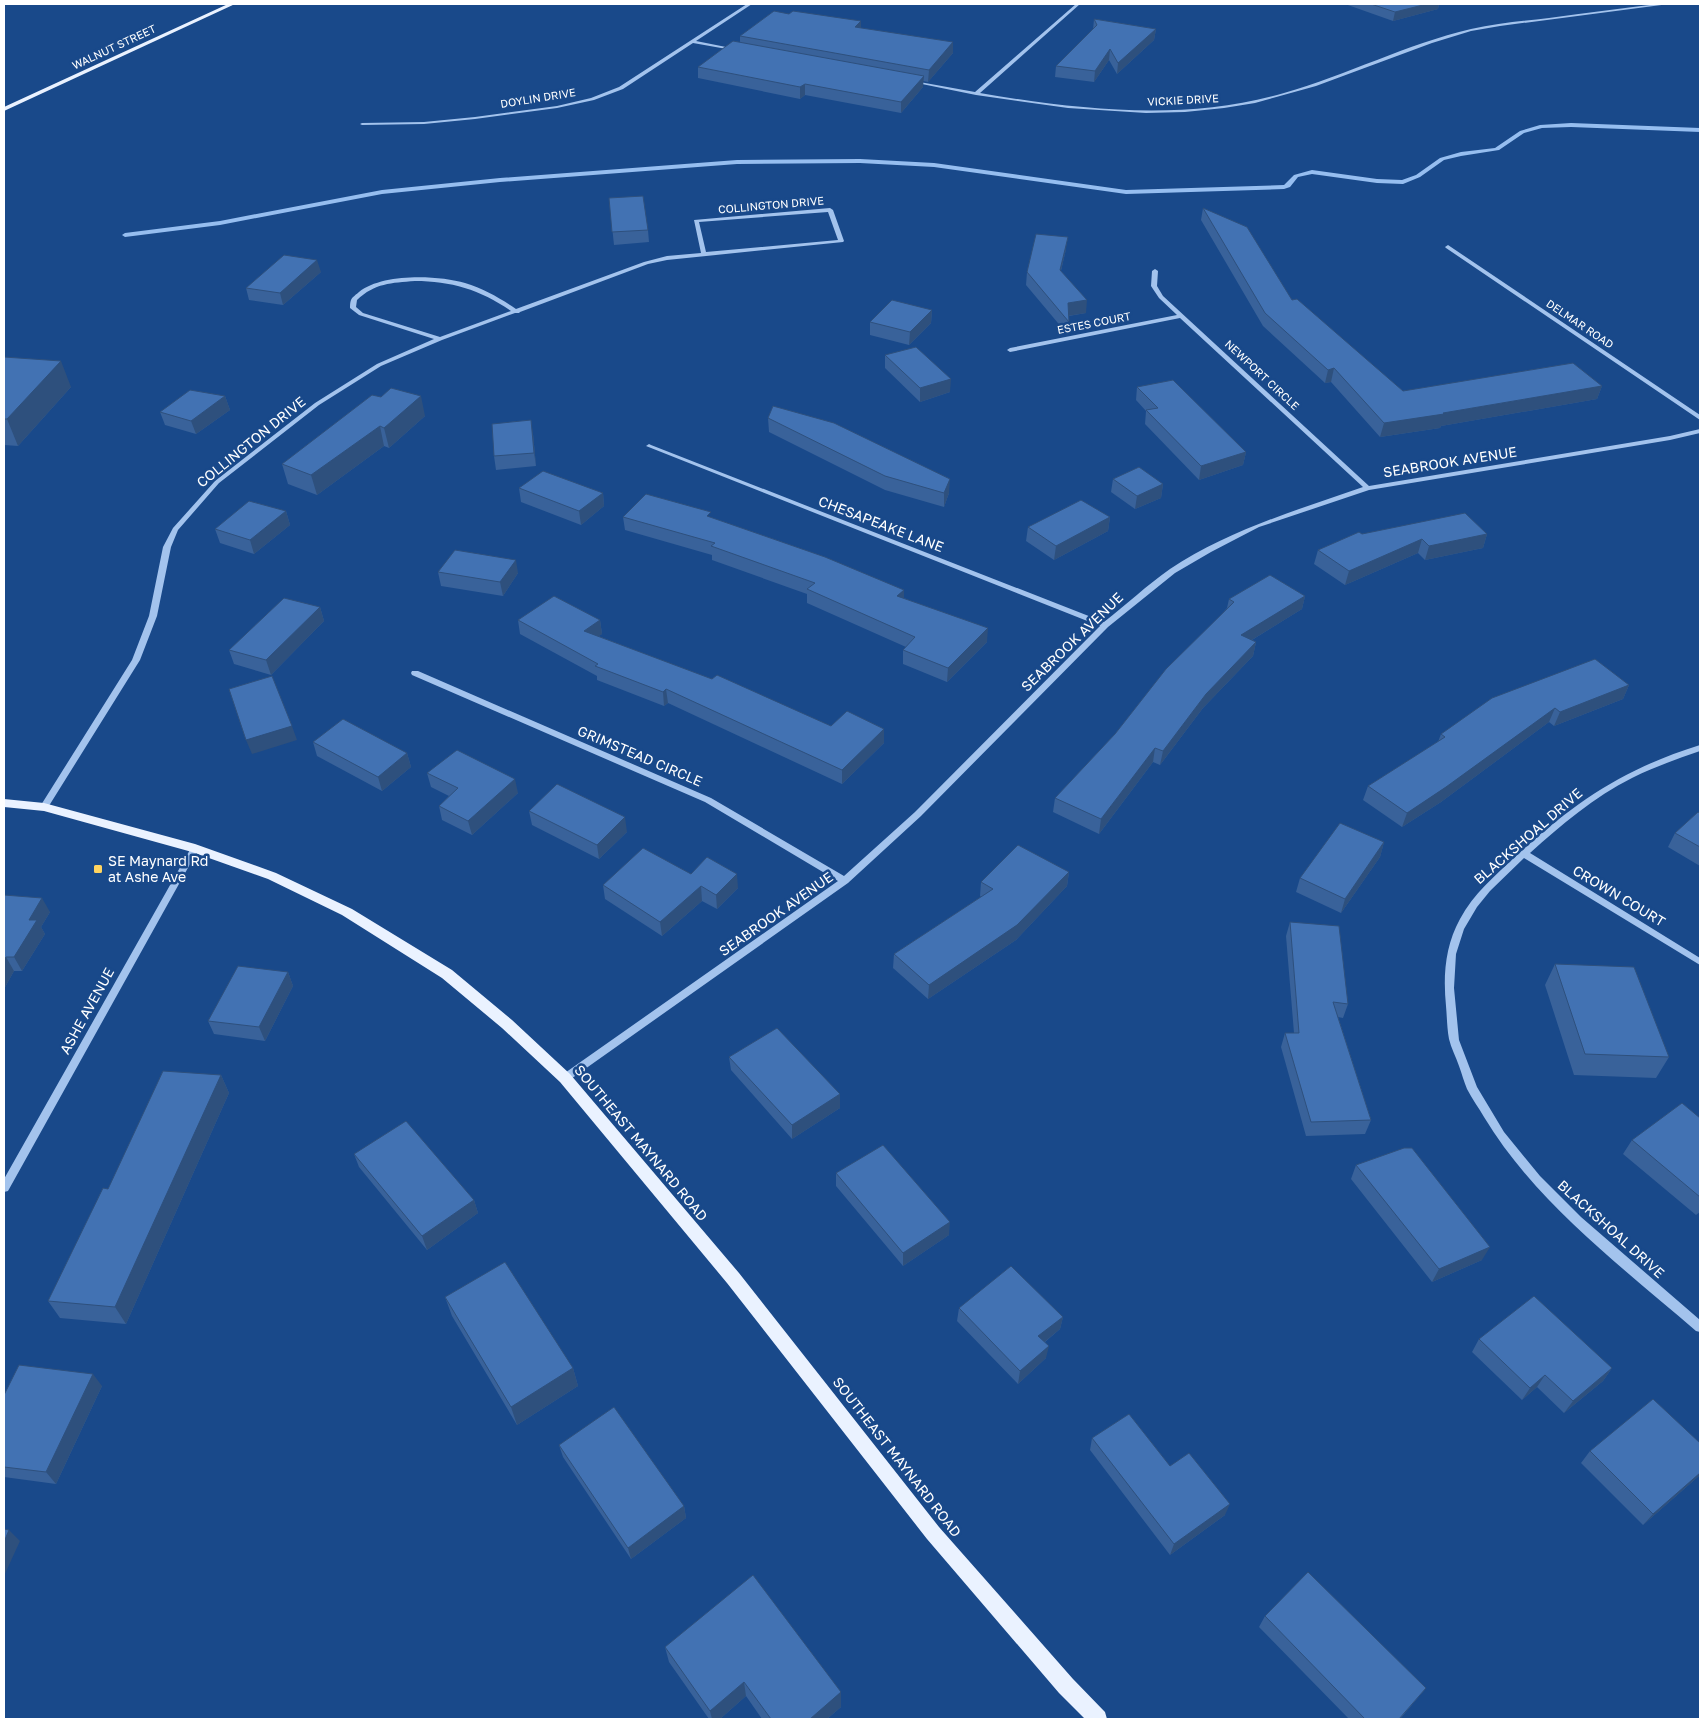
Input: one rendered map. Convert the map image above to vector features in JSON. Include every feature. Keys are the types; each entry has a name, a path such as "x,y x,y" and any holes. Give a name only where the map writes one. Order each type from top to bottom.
{"main road":[{"name":"WALNUT STREET","path":"4,109 232,4"},
{"name":"SOUTHEAST MAYNARD ROAD","path":"4,803 44,807 195,848 272,876 347,912 448,974 507,1024 565,1078 733,1278 933,1533 1066,1686 1098,1719"}],"street":[{"name":"DOYLIN DRIVE","path":"362,124 424,123 577,103 621,88 750,4"},
{"path":"976,94 1078,4"},
{"name":"VICKIE DRIVE","path":"908,81 1056,107 1102,111 1166,112 1225,107 1295,92 1462,32 1500,25 1667,4"},
{"path":"693,42 742,51"},
{"name":"COLLINGTON DRIVE","path":"44,807 136,660 153,616 167,547 174,528 217,482 317,404 380,365 440,339 646,263 704,254 841,241 830,210 696,221 704,254"},
{"name":"DELMAR ROAD","path":"1448,247 1700,418"},
{"name":"NEWPORT CIRCLE","path":"1154,271 1154,286 1161,297 1368,488"},
{"path":"440,339 362,314 353,308 354,300 370,287 430,278 450,280 476,287 500,298 517,312"},
{"name":"ESTES COURT","path":"1010,350 1182,316"},
{"name":"SEABROOK AVENUE","path":"565,1078 845,881 918,814 1105,624 1172,571 1233,537 1298,511 1368,488 1670,438 1700,431"},
{"name":"CHESAPEAKE LANE","path":"649,446 1105,624"},
{"name":"GRIMSTEAD CIRCLE","path":"415,673 708,800 845,881"},
{"name":"BLACKSHOAL DRIVE","path":"1700,748 1621,780 1593,798 1524,854 1480,896 1462,922 1450,960 1448,1007 1455,1044 1467,1078 1487,1116 1520,1162 1571,1214 1700,1327"},
{"name":"ASHE AVENUE","path":"4,1188 195,848"},
{"name":"CROWN COURT","path":"1524,854 1700,962"}],"building":[{"path":"1371,4 1427,4 1395,12"},
{"path":"774,11 789,14 793,11 861,21 855,27 953,42 929,70 740,36"},
{"path":"1094,19 1156,29 1118,63 1110,49 1095,71 1056,66 1097,25"},
{"path":"733,41 924,76 901,102 805,84 800,87 698,67"},
{"path":"643,196 648,230 612,232 609,198"},
{"path":"1203,208 1247,227 1292,300 1297,299 1403,391 1573,363 1602,386 1384,423 1334,368 1328,370 1265,313"},
{"path":"1036,234 1068,237 1060,270 1087,300 1068,303 1069,322 1027,272"},
{"path":"284,255 317,260 280,293 246,288"},
{"path":"892,300 932,310 910,332 870,322"},
{"path":"916,347 951,379 920,388 885,355"},
{"path":"4,357 61,361 7,419 4,419"},
{"path":"1173,380 1246,452 1201,466 1146,410 1158,408 1137,387"},
{"path":"391,388 421,396 384,428 380,426 311,475 282,464 372,395 381,397"},
{"path":"190,390 225,396 191,421 160,412"},
{"path":"773,406 834,423 950,479 944,493 885,476 768,418"},
{"path":"531,420 534,453 494,456 492,424"},
{"path":"1139,467 1163,484 1137,496 1113,479"},
{"path":"543,471 603,493 579,511 519,488"},
{"path":"646,494 711,512 707,516 825,557 904,590 897,596 988,628 948,668 903,650 915,637 807,589 815,583 711,546 715,543 623,517"},
{"path":"1081,500 1110,517 1056,546 1028,527"},
{"path":"249,501 286,511 250,540 215,529"},
{"path":"1465,513 1487,534 1429,546 1422,539 1349,571 1318,550 1359,532 1362,534"},
{"path":"455,550 516,560 500,582 438,572"},
{"path":"1270,575 1305,596 1241,635 1256,642 1206,694 1163,751 1155,748 1101,819 1055,798 1115,734 1166,669 1234,602 1229,599"},
{"path":"554,596 600,620 584,631 712,679 717,675 831,726 847,711 884,729 842,770 666,689 663,692 595,666 598,664 518,620"},
{"path":"284,598 320,607 266,660 229,650"},
{"path":"1595,659 1629,685 1560,712 1555,708 1407,813 1368,786 1445,737 1441,734 1492,698"},
{"path":"272,676 292,726 246,740 229,689"},
{"path":"343,719 407,753 378,777 313,742"},
{"path":"457,750 515,779 468,821 439,806 458,788 427,773"},
{"path":"557,784 625,817 597,845 529,811"},
{"path":"1698,812 1700,813 1700,847 1675,833"},
{"path":"1340,823 1384,842 1345,899 1300,878"},
{"path":"1018,845 1069,872 1017,925 929,985 894,954 993,889 981,882"},
{"path":"643,848 691,874 707,857 737,874 716,895 701,886 660,922 603,885"},
{"path":"4,895 42,898 29,920 37,920 14,957 6,957 4,960"},
{"path":"1290,922 1339,926 1348,1004 1333,1002 1371,1120 1311,1122 1285,1033 1299,1033"},
{"path":"1555,964 1634,967 1669,1057 1585,1054"},
{"path":"238,966 288,972 259,1027 208,1021"},
{"path":"777,1028 840,1094 792,1125 729,1057"},
{"path":"163,1071 221,1075 115,1307 48,1301 103,1188 108,1189"},
{"path":"1682,1103 1700,1118 1700,1197 1632,1140"},
{"path":"406,1121 474,1200 422,1236 354,1154"},
{"path":"883,1145 950,1222 903,1253 836,1173"},
{"path":"1404,1148 1412,1148 1490,1247 1439,1269 1356,1165"},
{"path":"505,1262 573,1368 511,1407 445,1297"},
{"path":"1011,1266 1063,1317 1038,1336 1049,1346 1020,1371 959,1308"},
{"path":"1534,1296 1612,1368 1573,1401 1545,1375 1530,1388 1479,1339"},
{"path":"19,1365 93,1374 46,1472 4,1467 4,1395"},
{"path":"1653,1399 1700,1443 1700,1473 1653,1514 1590,1451"},
{"path":"614,1407 684,1506 628,1548 559,1445"},
{"path":"1129,1414 1170,1466 1189,1453 1230,1504 1174,1544 1092,1438"},
{"path":"4,1529 9,1530 4,1542"},
{"path":"1308,1572 1426,1688 1399,1719 1365,1719 1265,1616"},
{"path":"753,1575 841,1692 810,1719 771,1719 744,1682 710,1711 665,1647"}],"waterway":[{"path":"125,235 220,223 382,192 500,180 737,162 860,161 934,165 1126,192 1284,187 1288,186 1296,176 1312,172 1377,181 1403,182 1418,176 1442,159 1461,154 1497,149 1522,132 1542,126 1571,125 1700,130"}],"place":[{"name":"SE Maynard Rd at Ashe Ave","path":"98,869"}]}
